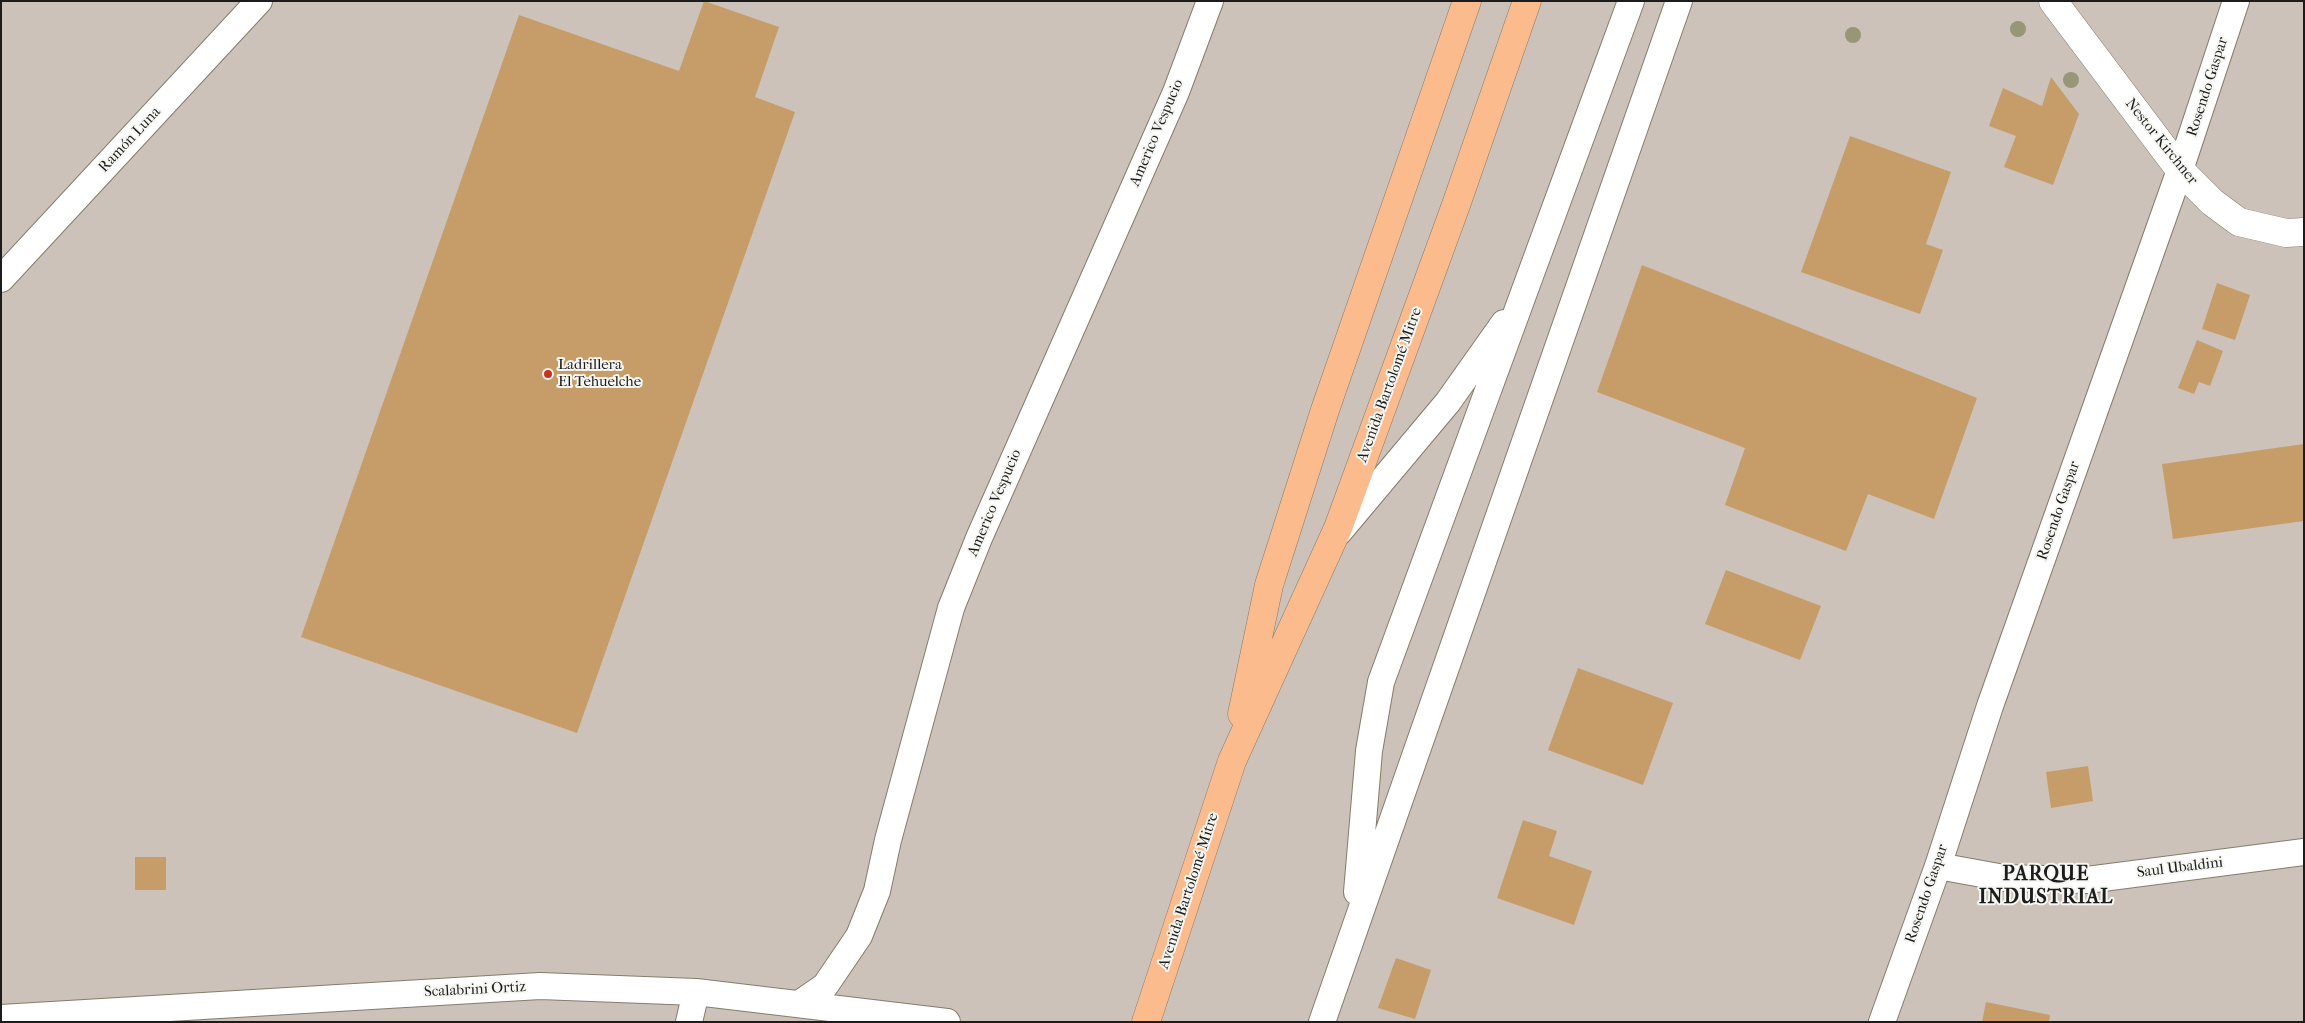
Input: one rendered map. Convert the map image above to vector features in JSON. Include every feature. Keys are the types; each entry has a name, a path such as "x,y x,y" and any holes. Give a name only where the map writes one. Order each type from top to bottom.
{"main road":[{"name":"Avenida Bartolomé Mitre","path":"1232,761 1269,585 1325,410 1466,1"},
{"name":"Avenida Bartolomé Mitre","path":"1146,1022 1232,761 1334,538 1456,205 1527,1"}],"street":[{"name":"Ramón Luna","path":"1,279 259,1"},
{"name":"Americo Vespucio","path":"799,1004 825,986 859,936 877,891 891,830 951,608 979,538 1176,92 1210,1"},
{"path":"1353,930 1369,752 1381,682 1631,1"},
{"path":"1322,1022 1679,1"},
{"name":"Nestor Kirchner","path":"2052,1 2180,170 2212,202 2238,222 2286,233 2304,232"},
{"name":"Rosendo Gaspar","path":"1882,1022 1938,866 1994,697 2180,170 2236,1"},
{"path":"1334,538 1448,402 1523,296"},
{"name":"Saul Ubaldini","path":"1938,866 2004,878 2087,880 2304,852"},
{"name":"Scalabrini Ortiz","path":"1,1018 540,986 696,992 947,1022"},
{"path":"689,1022 696,992"}],"shaded area":[{"path":"1,1 2304,1 2304,1022 1,1022"}],"building":[{"name":"Ladrillera El Tehuelche","path":"704,1 779,27 755,97 795,112 577,733 301,637 519,15 679,71"},
{"path":"2051,77 2079,114 2053,185 2004,167 2016,136 1989,126 2003,88 2042,106"},
{"path":"1850,136 1951,172 1926,244 1943,250 1920,314 1801,272"},
{"path":"1642,265 1977,398 1934,519 1868,494 1846,551 1725,505 1745,448 1597,392"},
{"path":"2217,283 2250,295 2235,340 2202,329"},
{"path":"2197,340 2223,351 2210,386 2199,382 2194,394 2178,388"},
{"path":"2304,444 2304,521 2173,539 2162,464"},
{"path":"1726,570 1821,606 1800,660 1705,624"},
{"path":"1578,668 1673,703 1643,785 1548,750"},
{"path":"2088,766 2093,801 2051,808 2046,772"},
{"path":"1523,820 1557,831 1549,856 1592,871 1574,925 1497,898"},
{"path":"135,857 166,857 166,890 135,890"},
{"path":"1396,958 1431,970 1415,1019 1378,1008"},
{"path":"1986,1002 2050,1015 2049,1022 1982,1022"}],"place":[{"name":"Ladrillera El Tehuelche","path":"548,374"}],"district":[{"name":"PARQUE INDUSTRIAL","path":"2046,886"}]}
